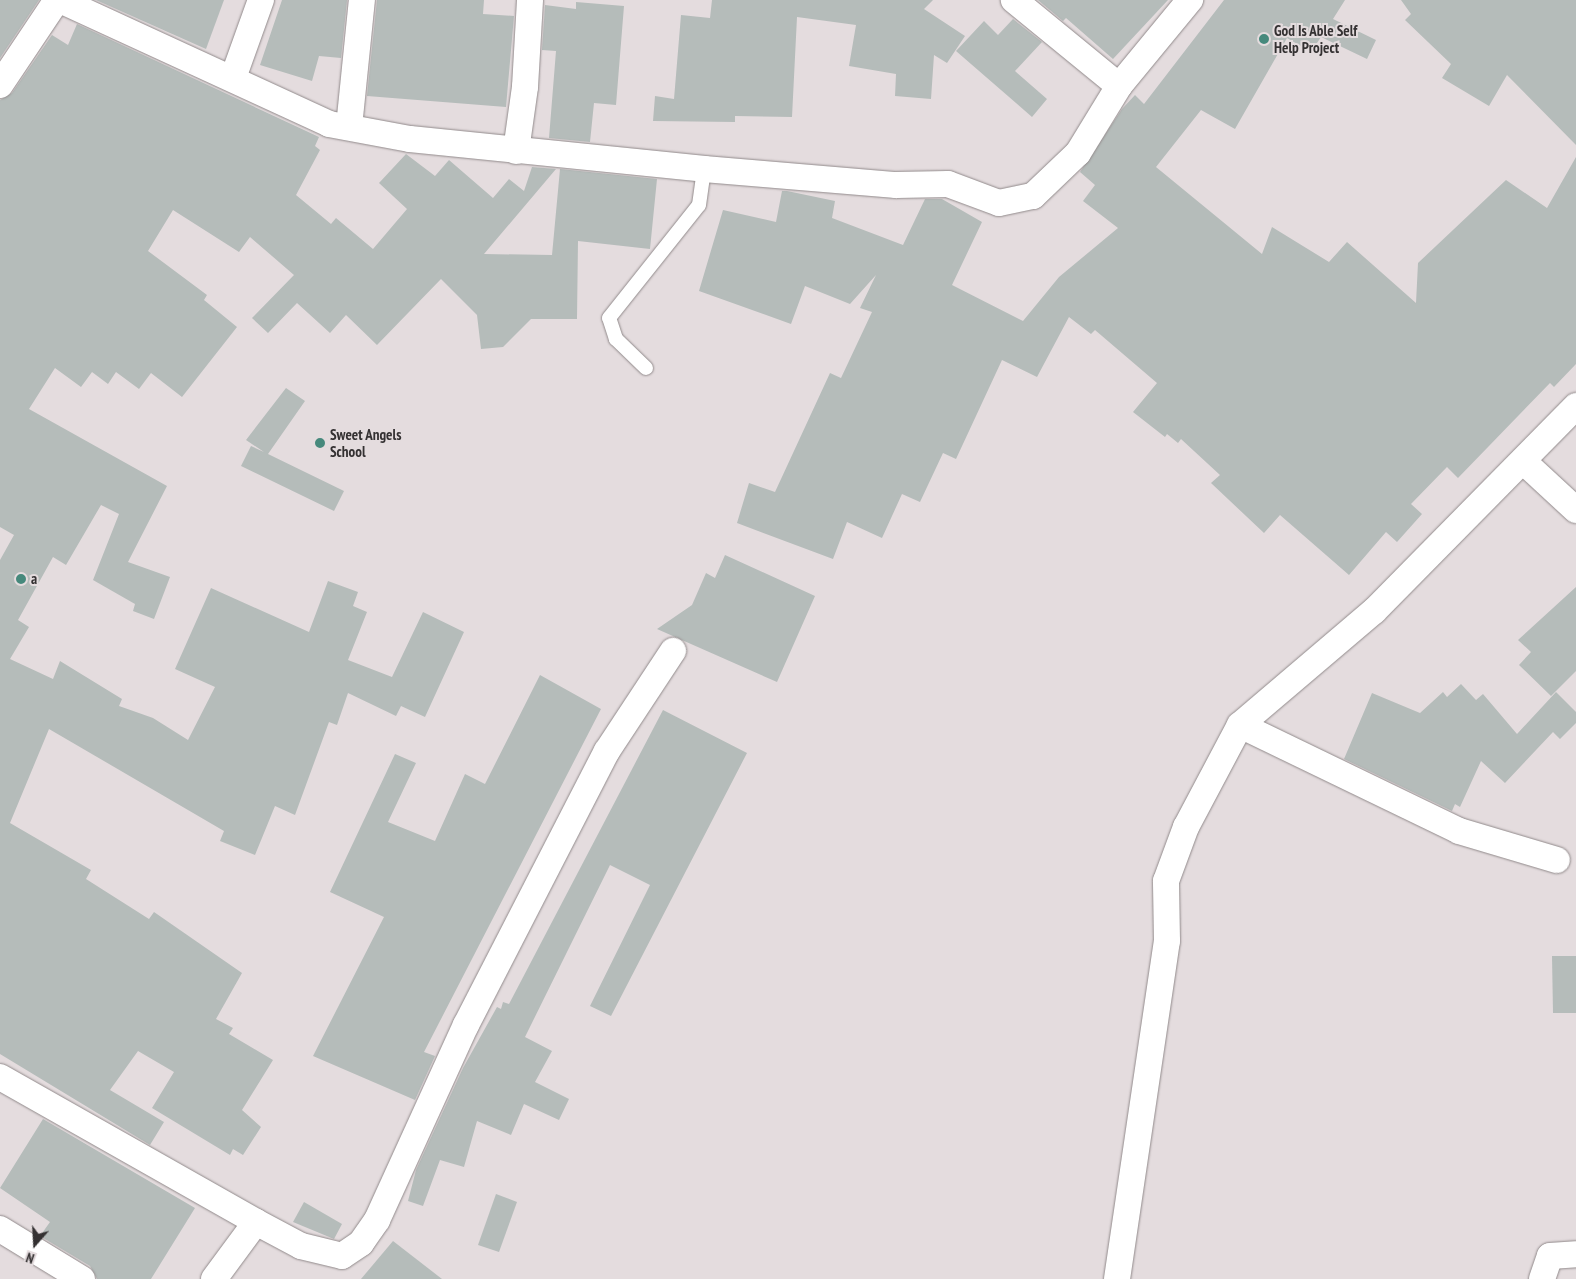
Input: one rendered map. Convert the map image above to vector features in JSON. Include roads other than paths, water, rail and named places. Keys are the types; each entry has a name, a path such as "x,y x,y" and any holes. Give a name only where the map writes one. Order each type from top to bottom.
{"street":[{"path":"0,85 58,0 233,78 329,124 516,151 896,185 948,184 999,204 1033,196 1078,153 1119,86 1190,0"},
{"path":"233,78 262,0"},
{"path":"349,127 362,0"},
{"path":"516,151 525,87 530,0"},
{"path":"1014,0 1119,86"},
{"path":"1116,1279 1167,941 1166,881 1186,827 1240,725 1374,611 1576,406"},
{"path":"1523,461 1576,510"},
{"path":"0,1076 301,1246 342,1256 361,1244 377,1220 466,1025 607,751 673,651"},
{"path":"1240,725 1459,831 1557,860"},
{"path":"214,1279 256,1222"},
{"path":"0,1230 82,1279"},
{"path":"1542,1279 1550,1256 1576,1254"}],"lane":[{"path":"646,368 616,339 609,318 699,205 704,169"}],"place":[{"name":"God Is Able Self Help Project","path":"1264,39"},
{"name":"Sweet Angels School","path":"320,443"},
{"name":"a","path":"21,579"}]}
